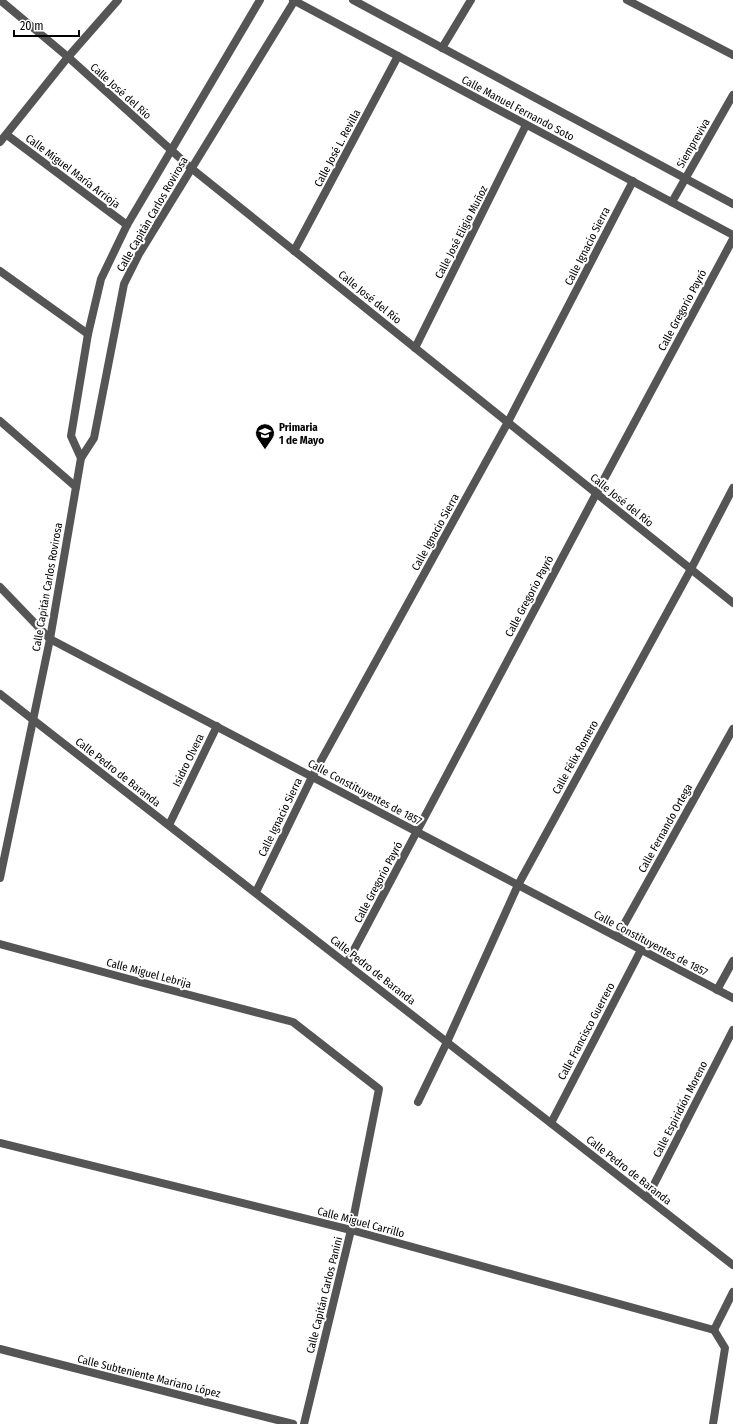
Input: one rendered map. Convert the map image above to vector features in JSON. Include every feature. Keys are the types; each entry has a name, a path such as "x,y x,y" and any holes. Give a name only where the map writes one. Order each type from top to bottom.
{"street":[{"name":"Calle José del Río","path":"0,0 68,57 191,168 733,603"},
{"path":"0,142 68,57 118,0"},
{"name":"Calle Capitán Carlos Rovirosa","path":"81,458 71,436 88,334 101,279 127,225 260,0"},
{"name":"Calle Capitán Carlos Rovirosa","path":"0,878 50,639 81,458 94,438 124,284 139,254 294,0"},
{"name":"Calle Manuel Fernando Soto","path":"294,0 733,236"},
{"name":"Calle Manuel Fernando Soto","path":"353,0 733,204"},
{"path":"442,48 471,0"},
{"path":"627,0 733,55"},
{"name":"Calle José L. Revilla","path":"294,251 398,56"},
{"name":"Siempreviva","path":"672,202 733,95"},
{"name":"Calle José Eligio Muñoz","path":"415,348 526,125"},
{"name":"Calle Miguel María Arrioja","path":"7,134 127,225"},
{"name":"Calle Ignacio Sierra","path":"256,892 312,777 508,422 633,181"},
{"name":"Calle Gregorio Payró","path":"347,963 733,239"},
{"path":"0,271 88,334"},
{"path":"0,421 76,487"},
{"name":"Calle Félix Romero","path":"418,1102 447,1042 518,885 691,569 733,488"},
{"name":"Calle Constituyentes de 1857","path":"0,587 50,639 733,998"},
{"name":"Calle Pedro de Baranda","path":"0,694 733,1265"},
{"name":"Isidro Olvera","path":"169,825 217,726"},
{"name":"Calle Fernando Ortega","path":"617,937 733,729"},
{"name":"Calle Miguel Lebrija","path":"0,944 293,1022"},
{"name":"Calle Francisco Guerrero","path":"550,1123 641,950"},
{"path":"717,990 733,961"},
{"name":"Calle Capitán Carlos Panini","path":"293,1022 379,1089 351,1230 304,1424"},
{"name":"Calle Espiridión Moreno","path":"647,1198 733,1030"},
{"name":"Calle Miguel Carrillo","path":"0,1142 351,1230 714,1330"},
{"path":"713,1424 725,1348 714,1330 733,1292"},
{"name":"Calle Subteniente Mariano López","path":"0,1349 293,1424"}],"place":[{"name":"Primaria 1 de Mayo","path":"265,450"}]}
